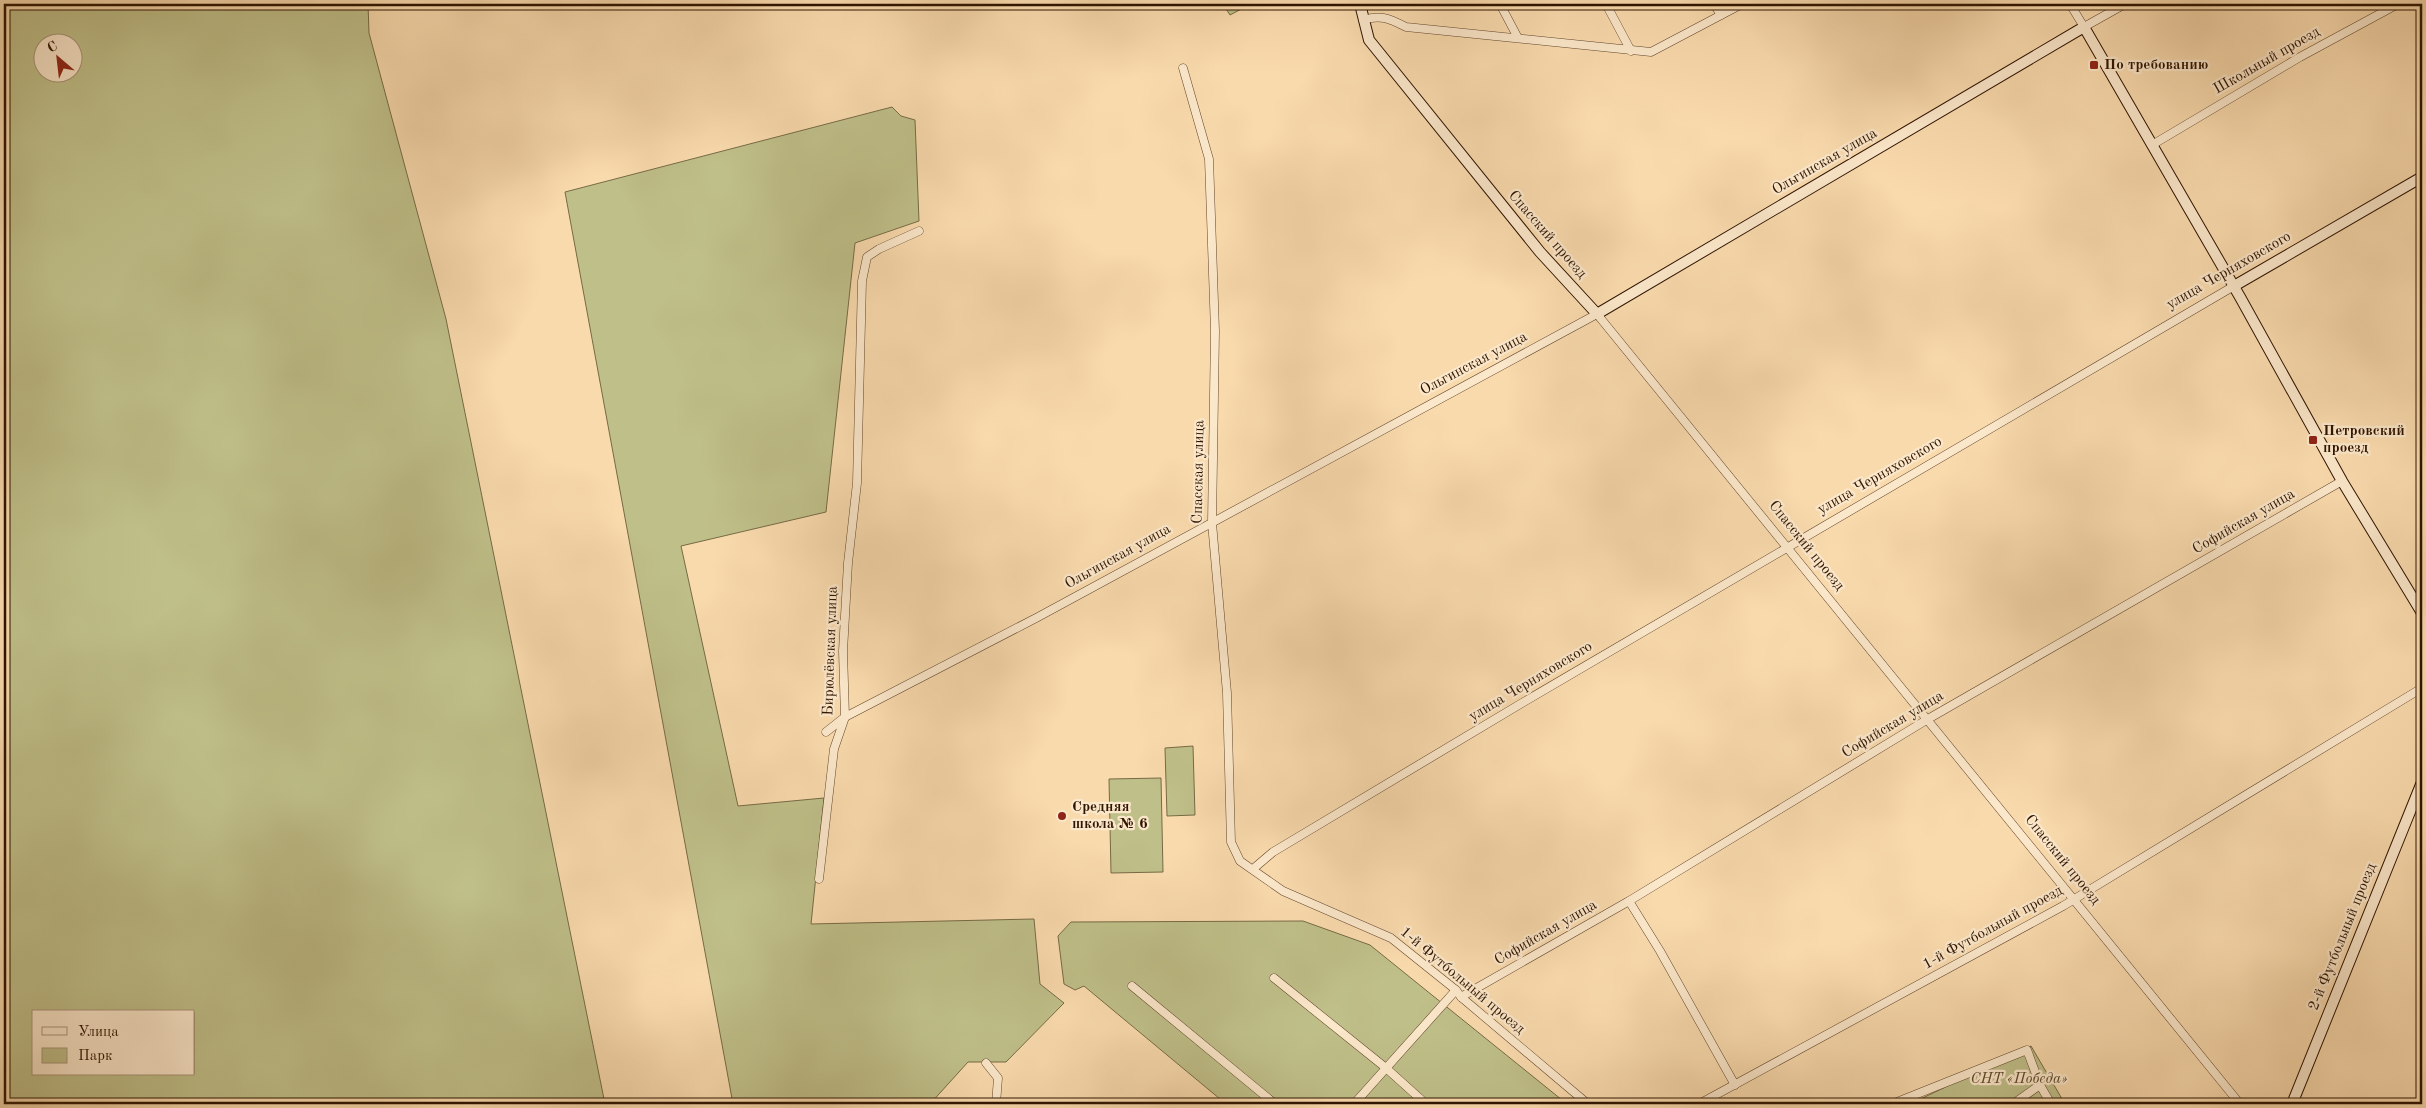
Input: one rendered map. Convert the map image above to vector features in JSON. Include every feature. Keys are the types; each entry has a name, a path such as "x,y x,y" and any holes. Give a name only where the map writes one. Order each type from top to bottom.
{"street":[{"name":"Спасский проезд","path":"1360,4 1369,40 1422,107 1540,252 1597,314 2240,1104"},
{"path":"1500,4 1518,38"},
{"path":"1606,4 1632,51"},
{"path":"1714,4 1721,15"},
{"path":"1363,20 1384,16 1406,27 1651,52 1742,4"},
{"path":"2070,4 2234,286 2342,481 2422,613"},
{"name":"Ольгинская улица","path":"826,732 844,718 1038,617 1597,314 2126,4"},
{"name":"Школьный проезд","path":"2152,145 2300,57 2398,4"},
{"name":"Спасская улица","path":"1183,68 1209,159 1215,331 1212,523 1227,693 1231,842 1240,861 1254,869"},
{"name":"улица Черняховского","path":"1254,869 1273,852 1788,547 2422,176"},
{"name":"Бирюлёвская улица","path":"819,880 834,749 844,718 844,641 848,563 857,483 862,281 867,257 878,249 920,231"},
{"name":"Софийская улица","path":"1461,997 1629,901 1928,719 2342,481"},
{"name":"1-й Футбольный проезд","path":"1699,1104 2074,900 2422,688"},
{"name":"2-й Футбольный проезд","path":"2292,1104 2422,782"},
{"name":"1-й Футбольный проезд","path":"1254,869 1283,891 1392,938 1456,990 1461,997 1588,1104"},
{"path":"1629,901 1660,951 1735,1085"},
{"path":"1274,978 1386,1068 1426,1104"},
{"path":"1132,986 1275,1104"},
{"path":"1354,1104 1456,990"},
{"path":"1892,1104 2027,1050 2040,1085 2051,1104"},
{"path":"986,1063 998,1078 996,1104"},
{"path":"2013,1104 2040,1085"}],"green space":[{"path":"4,4 368,4 369,33 446,319 605,1104 4,1104"},
{"path":"1223,4 1246,4 1247,6 1230,15"},
{"path":"892,107 901,116 915,120 919,221 855,243 826,512 681,546 738,806 824,798 811,924 1034,919 1040,984 1064,1003 1006,1062 968,1062 930,1104 733,1104 565,192"},
{"path":"1193,746 1195,815 1167,816 1165,748"},
{"path":"1161,778 1163,872 1111,873 1109,779"},
{"path":"1303,921 1370,945 1567,1104 1226,1104 1084,986 1075,990 1064,984 1058,936 1071,922"},
{"name":"СНТ «Победа»","path":"2031,1046 2065,1104 1910,1104"}],"place":[{"name":"По требованию","path":"2094,65"},
{"name":"Петровский проезд","path":"2313,440"},
{"name":"Средняя школа № 6","path":"1062,816"}]}
